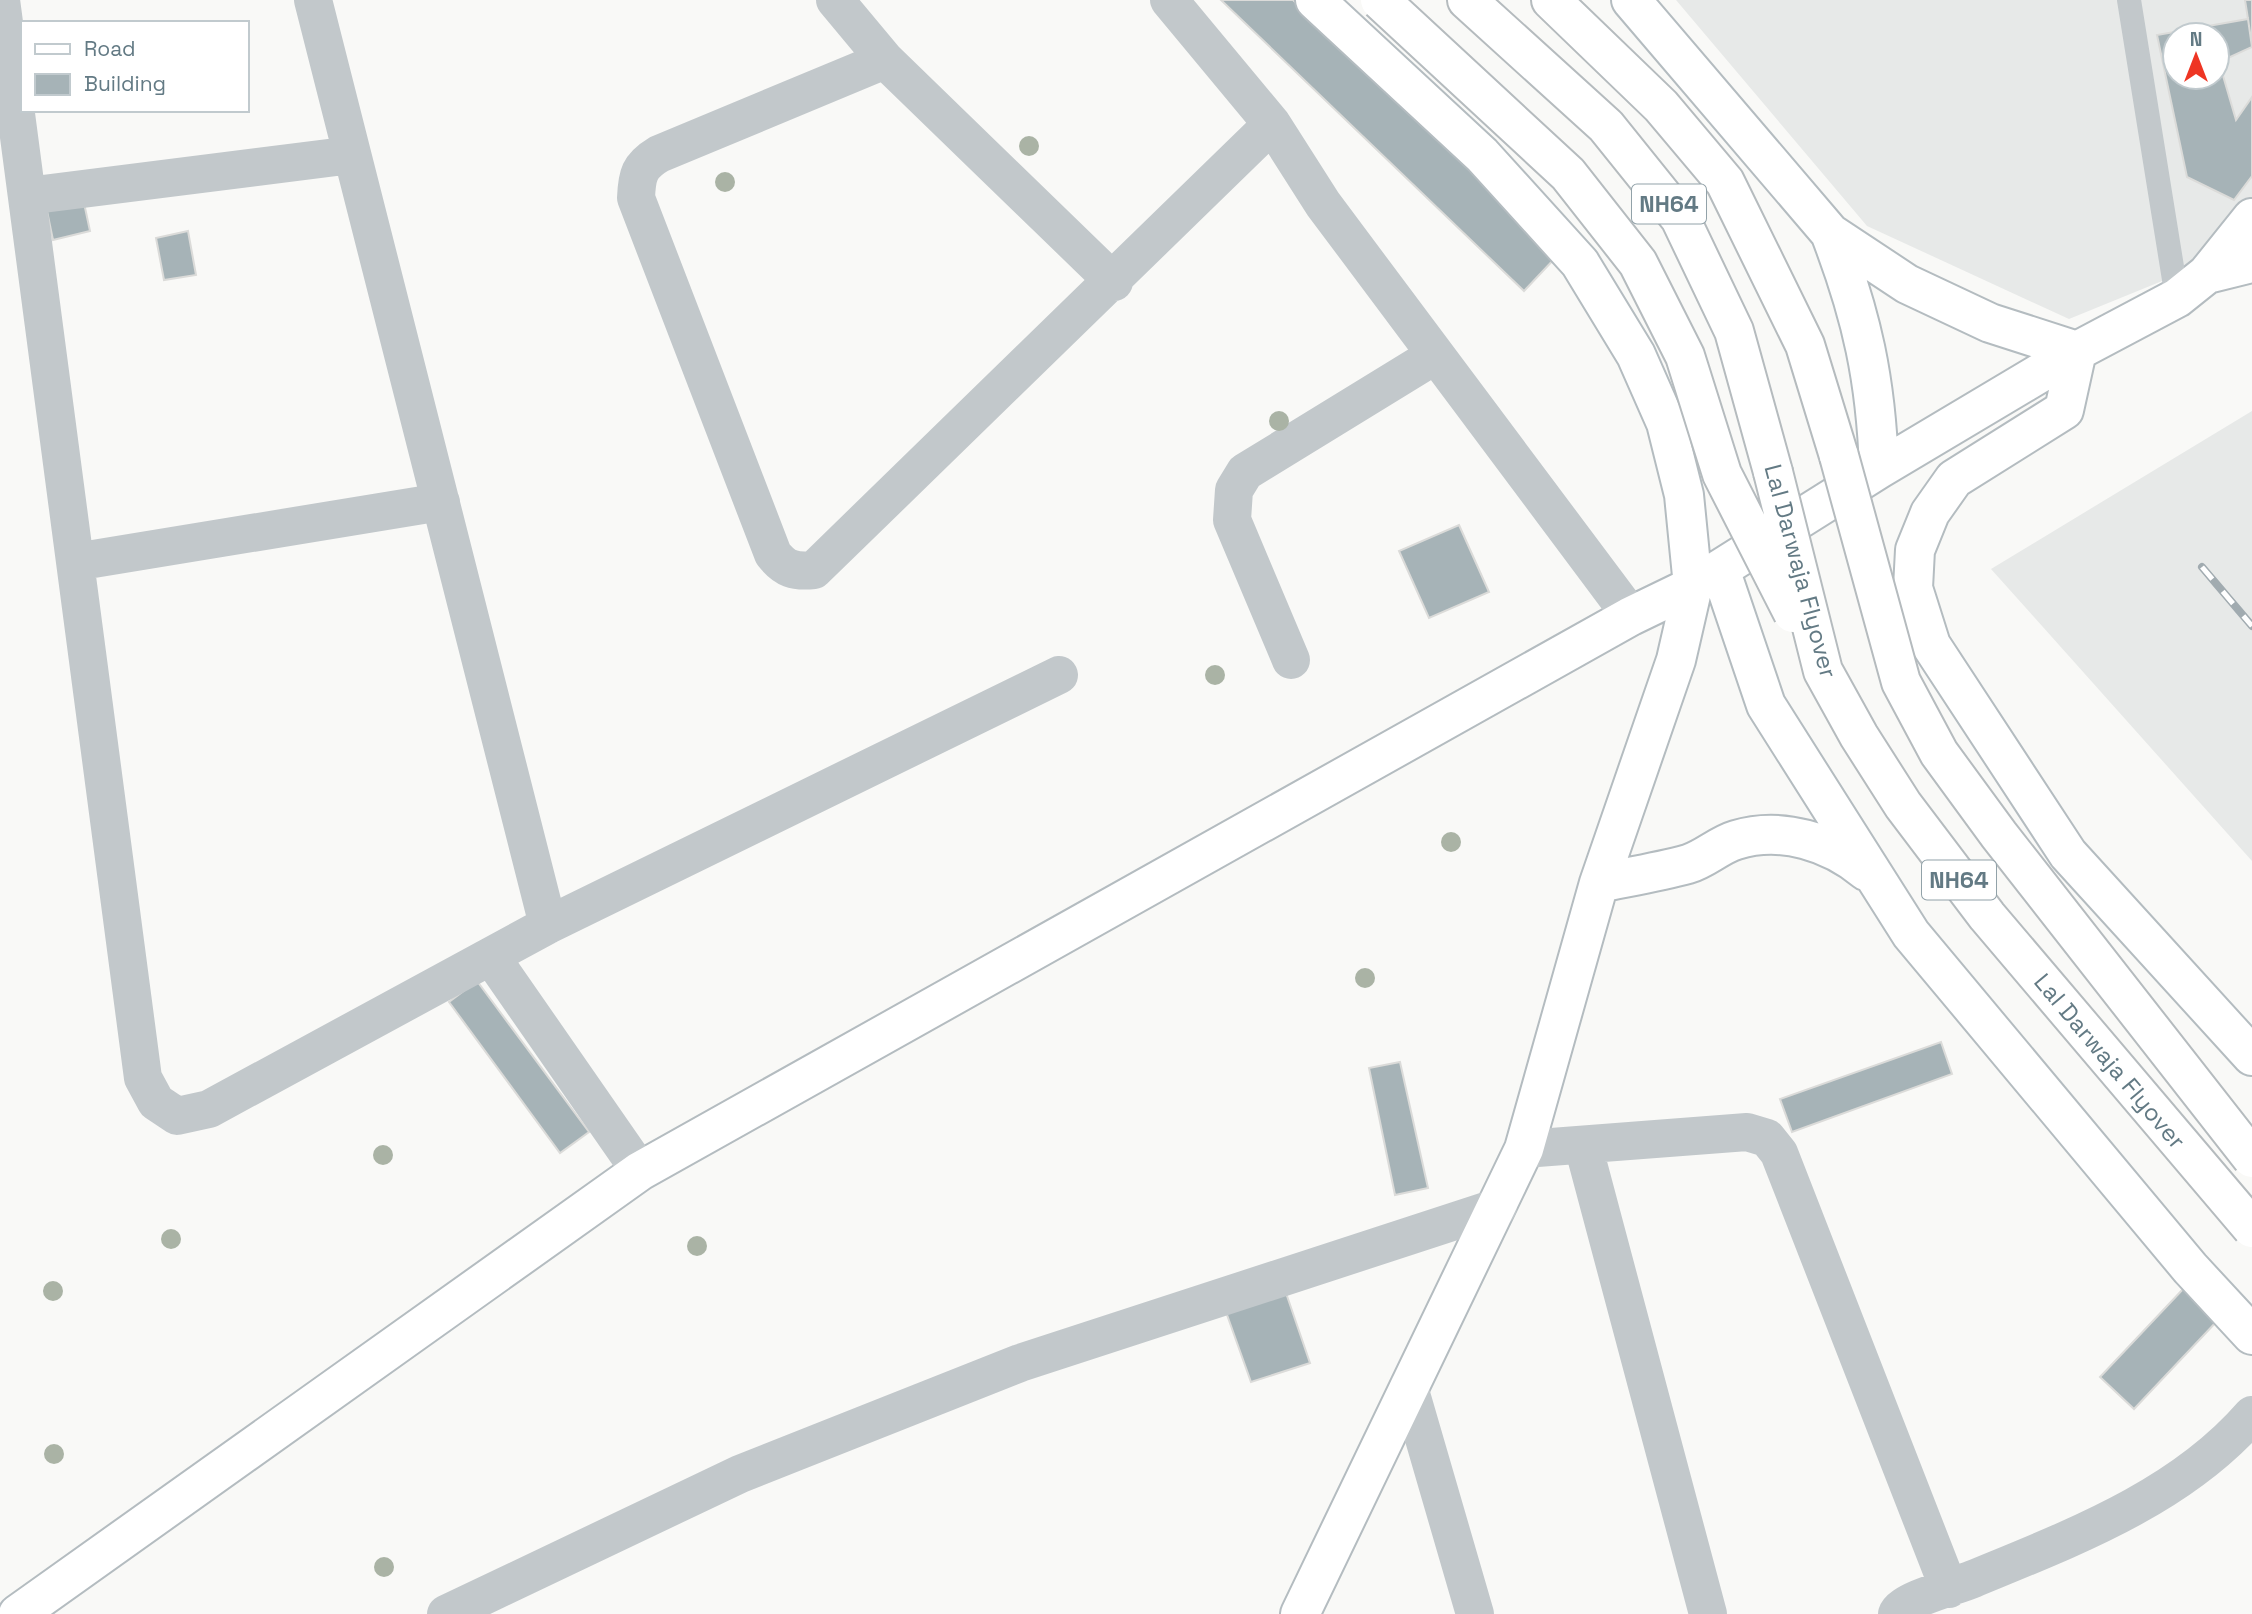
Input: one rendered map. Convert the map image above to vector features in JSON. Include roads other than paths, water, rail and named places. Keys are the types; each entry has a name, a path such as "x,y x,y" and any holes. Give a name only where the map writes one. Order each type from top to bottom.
{"main road":[{"path":"1315,0 1482,155 1580,263 1636,355 1666,423 1706,577 1766,705 1920,944 2190,1268 2252,1335"},
{"path":"1380,0 1568,174 1639,263 1685,356 1722,474 1822,671"},
{"name":"Lal Darwaja Flyover","path":"1467,0 1606,127 1680,218 1734,331 1773,471 1822,671 1858,736 1903,805 1987,916 2252,1228"},
{"name":"Lal Darwaja Flyover","path":"1551,0 1661,106 1725,182 1763,255 1805,345 1901,682 1939,753 1999,835 2252,1158"},
{"path":"1631,0 1830,233 1907,284 1990,323 2077,351"},
{"path":"18,1614 640,1171 1631,616 1706,577 1879,469 2077,351 2177,298 2207,274 2252,218"},
{"path":"1830,233 1852,290 1868,349 1877,408 1879,469"},
{"path":"2207,274 2252,263"},
{"path":"2077,351 2064,410 1954,479 1930,513 1915,550 1913,588 1931,645 2068,854 2252,1056"},
{"path":"1300,1614 1524,1149 1598,883 1706,577"},
{"path":"1598,883 1691,863 1735,840 1766,834 1794,837 1843,852 1876,879"}],"street":[{"path":"313,0 548,925"},
{"path":"835,0 885,60 1114,282"},
{"path":"1169,0 1272,124 1323,204 1434,356 1631,616"},
{"path":"9,1 27,196 142,1078 156,1102 177,1116 209,1109 492,958 548,925 1059,675"},
{"path":"885,60 659,154 646,162 637,174 636,198 768,541 784,567 799,571 814,570 1114,282 1272,124"},
{"path":"27,196 352,155"},
{"path":"1291,660 1232,520 1234,490 1245,472 1434,356"},
{"path":"75,562 440,502"},
{"path":"492,958 640,1171"},
{"path":"1524,1149 1746,1132 1767,1138 1779,1153 1949,1589"},
{"path":"1583,1145 1708,1614"},
{"path":"446,1614 740,1474 1020,1363 1498,1207"},
{"path":"1409,1387 1475,1614"},
{"path":"1897,1614 1903,1604 1949,1589 2097,1528 2179,1479 2237,1432 2252,1415"}],"lane":[{"path":"2129,0 2177,298"}],"railway":[{"path":"2202,567 2252,626"}]}
